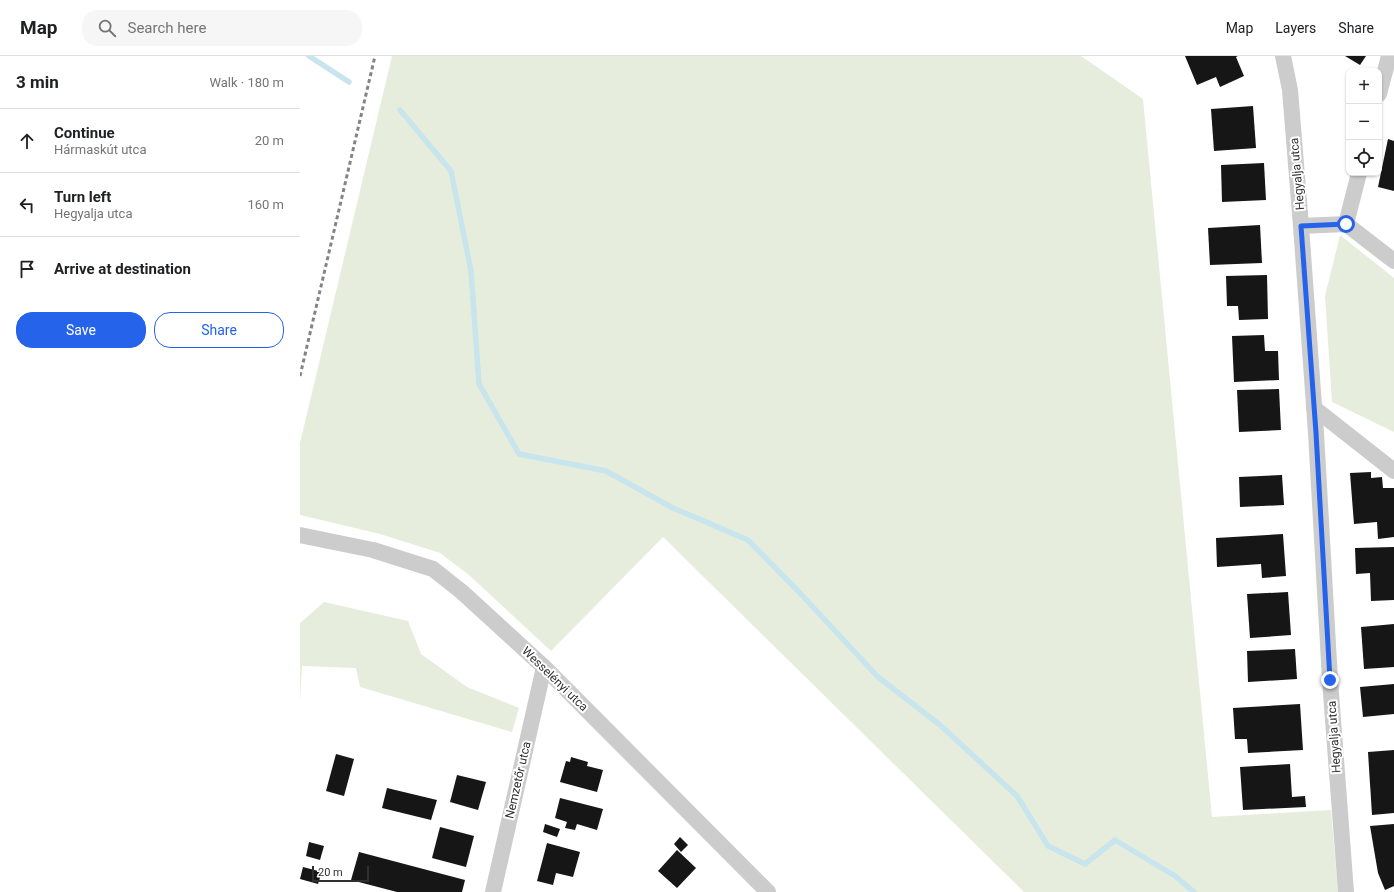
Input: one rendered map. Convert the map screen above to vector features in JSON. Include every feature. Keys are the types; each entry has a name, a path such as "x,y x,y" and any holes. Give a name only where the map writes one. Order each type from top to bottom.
{"street":[{"name":"Hegyalja utca","path":"1283,56 1290,90 1301,226 1314,408 1330,680 1346,892"},
{"path":"1382,83 1389,56"},
{"path":"1346,224 1358,176"},
{"path":"1301,226 1346,224 1394,261"},
{"path":"1314,408 1394,471"},
{"name":"Wesselényi utca","path":"300,535 373,550 433,569 462,592 544,667 768,892"},
{"name":"Nemzetőr utca","path":"493,892 544,667"}],"green space":[{"path":"392,56 1081,56 1143,99 1212,817 1331,810 1338,892 1024,892 663,537 551,651 469,575 440,553 380,534 300,515 300,443"},
{"path":"1340,235 1394,278 1394,432 1332,402 1325,296"},
{"path":"324,602 408,621 421,654 467,687 519,708 512,732 360,687 356,668 302,666 300,702 300,623"}],"building":[{"path":"1185,56 1238,56 1236,57 1244,76 1220,87 1216,77 1197,85"},
{"path":"1345,56 1366,56 1360,65"},
{"path":"1253,106 1256,148 1214,151 1211,109"},
{"path":"1388,139 1394,141 1394,191 1378,187 1380,176 1382,176 1382,168"},
{"path":"1264,163 1266,200 1222,202 1221,165"},
{"path":"1260,225 1262,263 1210,265 1208,228"},
{"path":"1267,275 1268,319 1239,320 1238,306 1227,306 1226,276"},
{"path":"1264,335 1265,351 1278,351 1279,380 1234,382 1232,336"},
{"path":"1279,389 1281,430 1239,432 1237,390"},
{"path":"1371,472 1371,478 1382,477 1383,488 1394,488 1394,537 1378,539 1377,522 1354,524 1350,473"},
{"path":"1282,475 1284,505 1240,507 1239,477"},
{"path":"1283,534 1286,576 1262,578 1261,564 1217,567 1216,538"},
{"path":"1394,547 1394,600 1371,601 1370,573 1356,574 1355,548"},
{"path":"1288,592 1291,635 1250,638 1247,594"},
{"path":"1394,624 1394,667 1364,669 1361,627"},
{"path":"1295,649 1297,679 1248,682 1247,651"},
{"path":"1394,684 1394,714 1363,717 1360,687"},
{"path":"1300,704 1303,750 1248,753 1247,739 1235,739 1233,708"},
{"path":"1394,750 1394,813 1372,815 1368,752"},
{"path":"336,754 354,759 344,796 326,791"},
{"path":"571,757 588,762 587,766 603,770 597,792 560,782 566,761 570,762"},
{"path":"1290,764 1292,797 1305,796 1306,807 1243,810 1240,767"},
{"path":"457,775 486,782 478,810 450,802"},
{"path":"387,788 437,800 431,820 382,808"},
{"path":"560,798 603,809 597,830 577,824 575,830 565,828 567,822 555,818"},
{"path":"545,824 560,829 557,837 543,832"},
{"path":"1394,824 1394,886 1385,890 1378,873 1370,826"},
{"path":"440,827 474,836 466,867 432,858"},
{"path":"680,837 688,845 681,852 674,844"},
{"path":"309,842 324,846 320,860 306,856"},
{"path":"547,843 580,852 573,877 556,873 553,885 537,881"},
{"path":"677,850 696,868 677,888 658,871"},
{"path":"359,852 465,880 462,892 397,892 351,880"},
{"path":"303,867 322,872 318,884 300,879"}],"waterway":[{"path":"309,56 349,82"},
{"path":"400,110 451,171 471,271 479,384 519,454 606,471 673,508 748,540 878,677 940,725 1017,796 1048,846 1085,864 1115,840 1175,876 1194,892"}],"railway":[{"path":"300,376 375,56"}],"route":[{"path":"1330,680 1316,433 1301,226 1346,224"}]}
